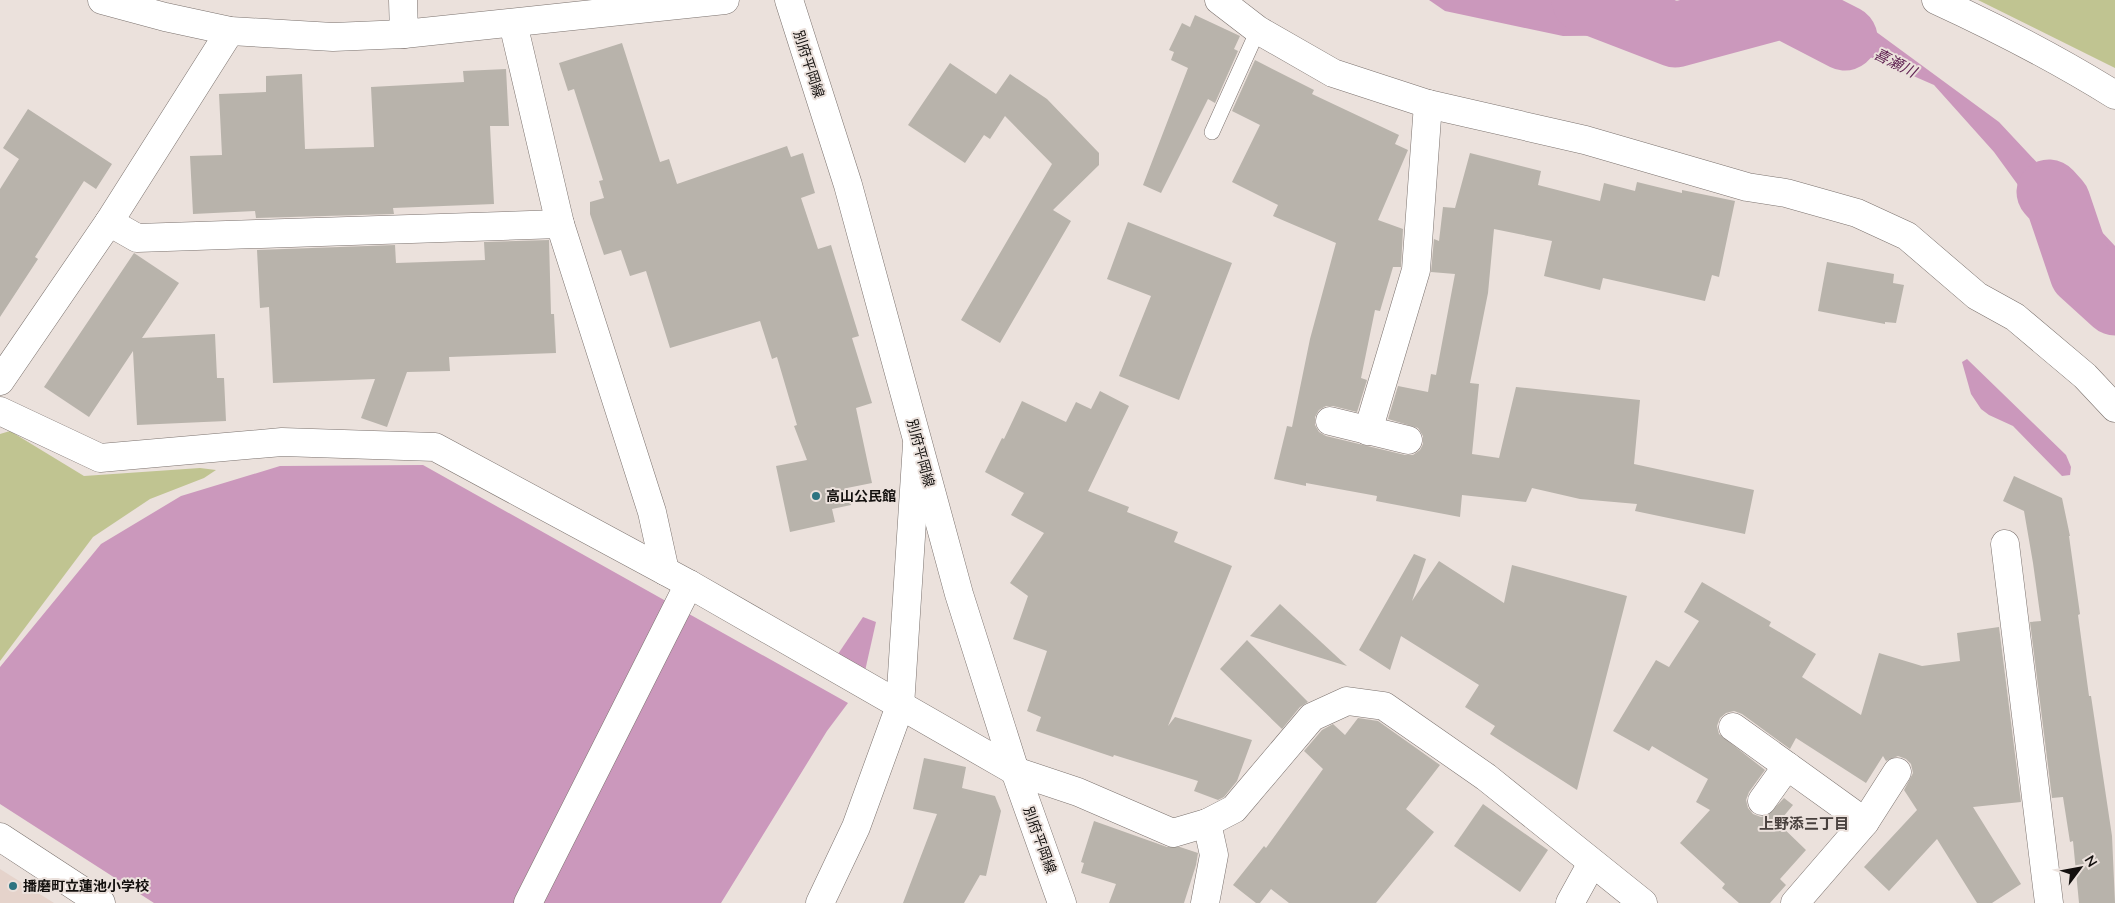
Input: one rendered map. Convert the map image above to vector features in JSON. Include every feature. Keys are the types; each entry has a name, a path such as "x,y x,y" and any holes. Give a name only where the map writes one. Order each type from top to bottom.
{"street":[{"path":"102,0 165,17 230,31 333,37 404,34 725,0"},
{"path":"403,0 404,34"},
{"name":"別府平岡線","path":"789,0 848,185 959,594 1015,771 1062,903"},
{"path":"1220,0 1258,30 1333,73 1428,104 1585,140 1747,187 1786,193 1857,213 1907,236 1977,296 2033,331 2084,376 2115,408"},
{"path":"1936,0 1986,23 2075,70 2115,95"},
{"path":"513,23 560,224 652,512 665,571"},
{"path":"0,381 109,222 230,31"},
{"path":"1368,431 1416,270 1428,104"},
{"path":"109,222 137,238 560,224"},
{"path":"0,411 100,458 282,442 435,447 689,584 1015,771 1078,792 1173,833 1207,823 1234,809 1312,717 1347,702 1384,706 1486,777 1643,903"},
{"path":"1330,421 1408,440"},
{"path":"820,903 856,827 900,706 917,438"},
{"path":"2005,544 2049,903"},
{"path":"528,903 689,584"},
{"path":"1733,727 1865,822"},
{"path":"1762,800 1787,766"},
{"path":"1795,903 1865,822 1897,772"},
{"path":"1205,903 1214,855 1207,823"},
{"path":"0,837 101,903"},
{"path":"1570,903 1592,863"}],"lane":[{"path":"1212,132 1258,30"}],"shaded area":[{"name":"播磨町立蓮池小学校","path":"0,869 54,903 0,903"}],"green space":[{"path":"1978,0 2115,0 2115,68"},
{"path":"10,431 84,476 200,468 216,470 204,478 150,499 93,537 0,661 0,434"}],"water":[{"path":"1429,0 1584,0 1675,35 1563,36 1445,11"},
{"path":"1740,0 1811,0 1860,20 1999,122 2115,246 2115,303 2082,273 1994,152 1934,85"},
{"path":"1967,359 2066,455 2071,467 2070,475 2062,476 2013,426 1989,415 1981,409 1971,394 1962,362"},
{"path":"423,465 848,703 827,731 721,903 154,903 0,804 0,667 101,544 181,496 280,466"},
{"path":"863,617 876,622 865,671 838,654"}],"building":[{"path":"1195,15 1240,36 1234,49 1238,51 1215,103 1208,99 1161,193 1143,185 1188,68 1171,60 1174,52 1169,50 1182,23 1190,27"},
{"path":"622,43 660,162 669,159 677,184 787,146 791,157 803,153 815,193 801,198 818,249 831,245 859,336 852,338 872,403 856,408 872,483 847,488 851,505 832,509 835,522 790,532 776,466 807,460 794,426 797,425 777,357 772,359 760,321 670,348 646,271 630,276 621,250 604,255 590,214 590,202 604,198 599,181 603,180 574,89 568,91 559,63"},
{"path":"1255,60 1314,90 1312,94 1399,135 1395,144 1408,150 1378,220 1403,229 1401,267 1393,267 1380,311 1375,310 1361,378 1367,380 1357,412 1333,406 1326,406 1319,410 1315,417 1315,425 1319,432 1326,436 1405,455 1413,455 1420,450 1423,444 1423,436 1418,428 1388,419 1398,386 1428,392 1431,374 1436,375 1455,274 1431,272 1434,239 1439,241 1443,207 1455,208 1470,153 1541,171 1538,185 1600,201 1604,183 1635,191 1637,182 1682,193 1682,190 1735,201 1719,277 1712,275 1705,301 1603,278 1600,290 1544,276 1552,241 1494,229 1488,293 1470,383 1479,384 1472,454 1499,458 1516,387 1640,400 1634,464 1754,490 1745,534 1635,511 1637,504 1580,499 1532,488 1526,502 1462,495 1460,517 1376,501 1377,496 1306,483 1306,486 1274,479 1287,426 1292,427 1310,339 1336,243 1273,216 1278,205 1232,182 1260,125 1232,111"},
{"path":"950,63 996,94 1010,74 1047,99 1099,153 1099,165 1053,210 1071,221 1000,343 961,320 1052,164 1005,116 990,139 984,135 965,163 908,125"},
{"path":"506,69 509,126 490,126 494,204 393,208 394,214 256,218 255,211 193,214 190,156 222,155 219,94 266,92 266,76 302,74 305,149 374,147 371,87 464,82 463,71"},
{"path":"28,109 112,164 96,189 84,181 35,257 38,259 0,317 0,189 19,159 3,148"},
{"path":"1128,222 1232,263 1179,400 1119,376 1151,296 1107,279"},
{"path":"549,240 551,314 554,314 556,353 449,357 450,371 407,372 387,427 361,418 375,379 273,383 269,307 260,308 257,250 395,245 396,263 485,260 484,242"},
{"path":"134,253 179,283 142,338 215,334 217,378 224,378 226,421 137,425 133,351 89,417 44,387"},
{"path":"1827,262 1894,274 1893,283 1904,285 1896,323 1885,322 1885,324 1818,311"},
{"path":"1100,391 1129,406 1088,491 1129,507 1127,512 1178,532 1174,542 1232,566 1168,726 1175,717 1252,740 1237,781 1224,797 1218,800 1194,791 1198,781 1114,755 1113,757 1036,731 1041,717 1027,711 1047,651 1013,639 1028,596 1010,583 1044,533 1011,515 1024,493 985,472 1002,438 1004,439 1022,401 1066,422 1076,402 1091,409"},
{"path":"2014,476 2062,498 2070,536 2089,696 2091,696 2112,836 2115,903 2079,903 2073,841 2070,842 2063,797 2052,798 2030,622 2041,621 2033,563 2024,511 2003,501"},
{"path":"1414,554 1426,559 1412,601 1439,561 1504,603 1512,565 1627,596 1577,790 1490,734 1495,726 1465,707 1479,685 1401,636 1390,670 1359,650"},
{"path":"1702,582 1771,622 1769,626 1816,654 1802,677 1861,715 1879,653 1922,666 1960,661 1957,633 1999,627 2021,802 1973,807 2021,884 1992,903 1977,903 1937,839 1889,891 1864,867 1917,810 1904,790 1913,773 1911,764 1906,759 1898,756 1886,761 1883,756 1866,783 1796,738 1790,749 1742,714 1734,711 1726,713 1720,718 1717,726 1719,734 1765,770 1749,792 1746,800 1748,808 1753,814 1761,817 1768,815 1784,798 1793,805 1778,823 1806,850 1780,879 1786,885 1770,903 1739,903 1722,888 1725,884 1680,843 1710,810 1696,802 1708,779 1652,746 1649,751 1613,731 1656,660 1669,667 1699,621 1684,612"},
{"path":"1280,604 1347,666 1250,636"},
{"path":"1247,640 1308,702 1300,707 1282,729 1220,669"},
{"path":"1358,718 1378,721 1440,765 1406,809 1434,832 1376,903 1289,903 1271,889 1260,903 1256,903 1233,885 1264,846 1266,848 1323,769 1304,751 1322,730 1333,724 1345,735"},
{"path":"924,758 966,767 962,788 995,796 1001,811 986,876 980,875 964,903 903,903 937,814 913,809"},
{"path":"1483,804 1548,850 1520,892 1454,846"},
{"path":"1094,821 1167,847 1180,847 1198,853 1184,903 1109,903 1116,884 1081,873 1084,863 1081,862"}],"waterway":[{"name":"喜瀬川","path":"1584,0 1675,35 1783,6 1845,38"},
{"name":"喜瀬川","path":"2049,192 2058,202 2082,273 2115,303"}],"place":[{"name":"高山公民館","path":"816,496"},
{"name":"播磨町立蓮池小学校","path":"13,886"}],"district":[{"name":"上野添三丁目","path":"1804,824"}]}
